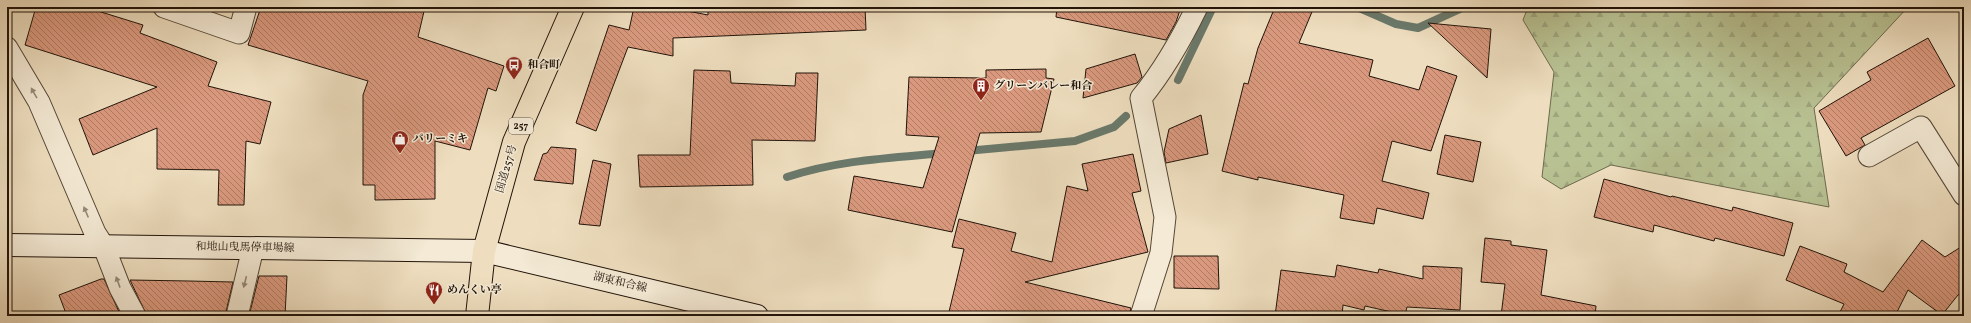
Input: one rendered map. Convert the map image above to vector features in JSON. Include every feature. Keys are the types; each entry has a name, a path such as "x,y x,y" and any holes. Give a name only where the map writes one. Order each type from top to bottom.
{"highway":[{"name":"国道257号","path":"477,316 484,251 514,142 573,7"}],"main road":[{"name":"和地山曳馬停車場線","path":"7,246 484,251"},
{"name":"湖東和合線","path":"484,251 757,316"}],"street":[{"path":"164,7 239,34 246,7"},
{"path":"1141,316 1161,252 1165,216 1141,98 1160,76 1182,38 1196,7"},
{"path":"7,48 39,102 94,233 104,247 120,288 135,316"},
{"path":"1869,156 1921,126 1964,195"},
{"path":"237,316 253,248"}],"green space":[{"path":"1528,7 1908,7 1814,108 1829,207 1611,165 1561,189 1542,177 1554,72 1523,20"}],"building":[{"path":"36,7 85,7 143,25 140,33 217,62 208,86 271,102 260,144 246,141 244,205 218,205 219,170 157,169 157,128 93,155 79,119 157,87 25,45"},
{"path":"261,7 425,7 418,37 504,66 496,91 488,88 470,150 435,141 435,199 375,200 375,185 363,185 363,95 368,81 248,45"},
{"path":"634,7 667,7 708,15 708,7 865,7 866,30 673,38 673,56 628,47 596,131 576,123 609,25 629,30"},
{"path":"1057,7 1181,7 1176,22 1166,40 1056,17"},
{"path":"1275,7 1314,7 1299,43 1373,60 1369,76 1419,90 1427,66 1457,76 1431,151 1392,141 1382,181 1429,193 1423,219 1377,208 1374,224 1340,218 1344,195 1258,177 1258,180 1222,171 1244,83 1248,84 1258,48"},
{"path":"1428,23 1491,29 1487,78"},
{"path":"1928,38 1955,86 1861,138 1865,145 1846,156 1819,111 1871,80 1867,72"},
{"path":"1135,54 1142,77 1137,83 1083,98 1086,69"},
{"path":"1046,69 1046,78 1054,79 1041,132 980,133 952,232 848,210 854,176 923,188 939,137 906,135 909,77 986,78 986,70"},
{"path":"694,70 730,71 731,83 795,86 796,73 818,73 815,141 752,140 753,185 640,187 638,155 690,155"},
{"path":"1201,115 1208,154 1166,163 1164,152 1169,129"},
{"path":"1445,135 1481,142 1473,182 1437,174"},
{"path":"551,147 576,149 573,184 534,180 543,154 547,153"},
{"path":"1133,154 1141,191 1132,193 1148,252 1025,282 1131,308 1129,316 948,316 964,249 952,247 959,219 1016,233 1011,251 1052,262 1067,186 1088,191 1082,164"},
{"path":"593,160 611,164 600,226 579,224"},
{"path":"1604,179 1671,197 1732,211 1733,207 1793,223 1784,256 1715,238 1714,241 1654,225 1653,232 1594,217"},
{"path":"1485,238 1511,241 1511,245 1547,250 1541,295 1596,306 1595,316 1501,316 1505,284 1481,282"},
{"path":"1922,240 1945,257 1964,245 1964,291 1958,295 1942,315 1908,290 1895,316 1838,316 1844,304 1786,280 1800,246 1847,264 1844,272 1883,292"},
{"path":"1174,256 1218,256 1219,289 1174,288"},
{"path":"1337,265 1378,273 1379,269 1423,279 1423,266 1462,268 1460,310 1407,307 1405,315 1365,306 1364,310 1343,305 1342,316 1275,316 1281,270 1335,277"},
{"path":"259,276 287,276 285,316 249,316"},
{"path":"104,279 121,316 67,316 59,295"},
{"path":"130,280 233,282 225,316 147,316"}],"waterway":[{"path":"1178,80 1213,7"},
{"path":"1357,7 1396,24 1418,28 1464,7"},
{"path":"966,151 1075,141 1114,127 1126,116"},
{"path":"787,177 806,171 845,163 944,153"}],"place":[{"name":"和合町","path":"514,80"},
{"name":"グリーンバレー和合","path":"981,101"},
{"name":"パリーミキ","path":"400,154"},
{"name":"めんくい亭","path":"434,305"}]}
